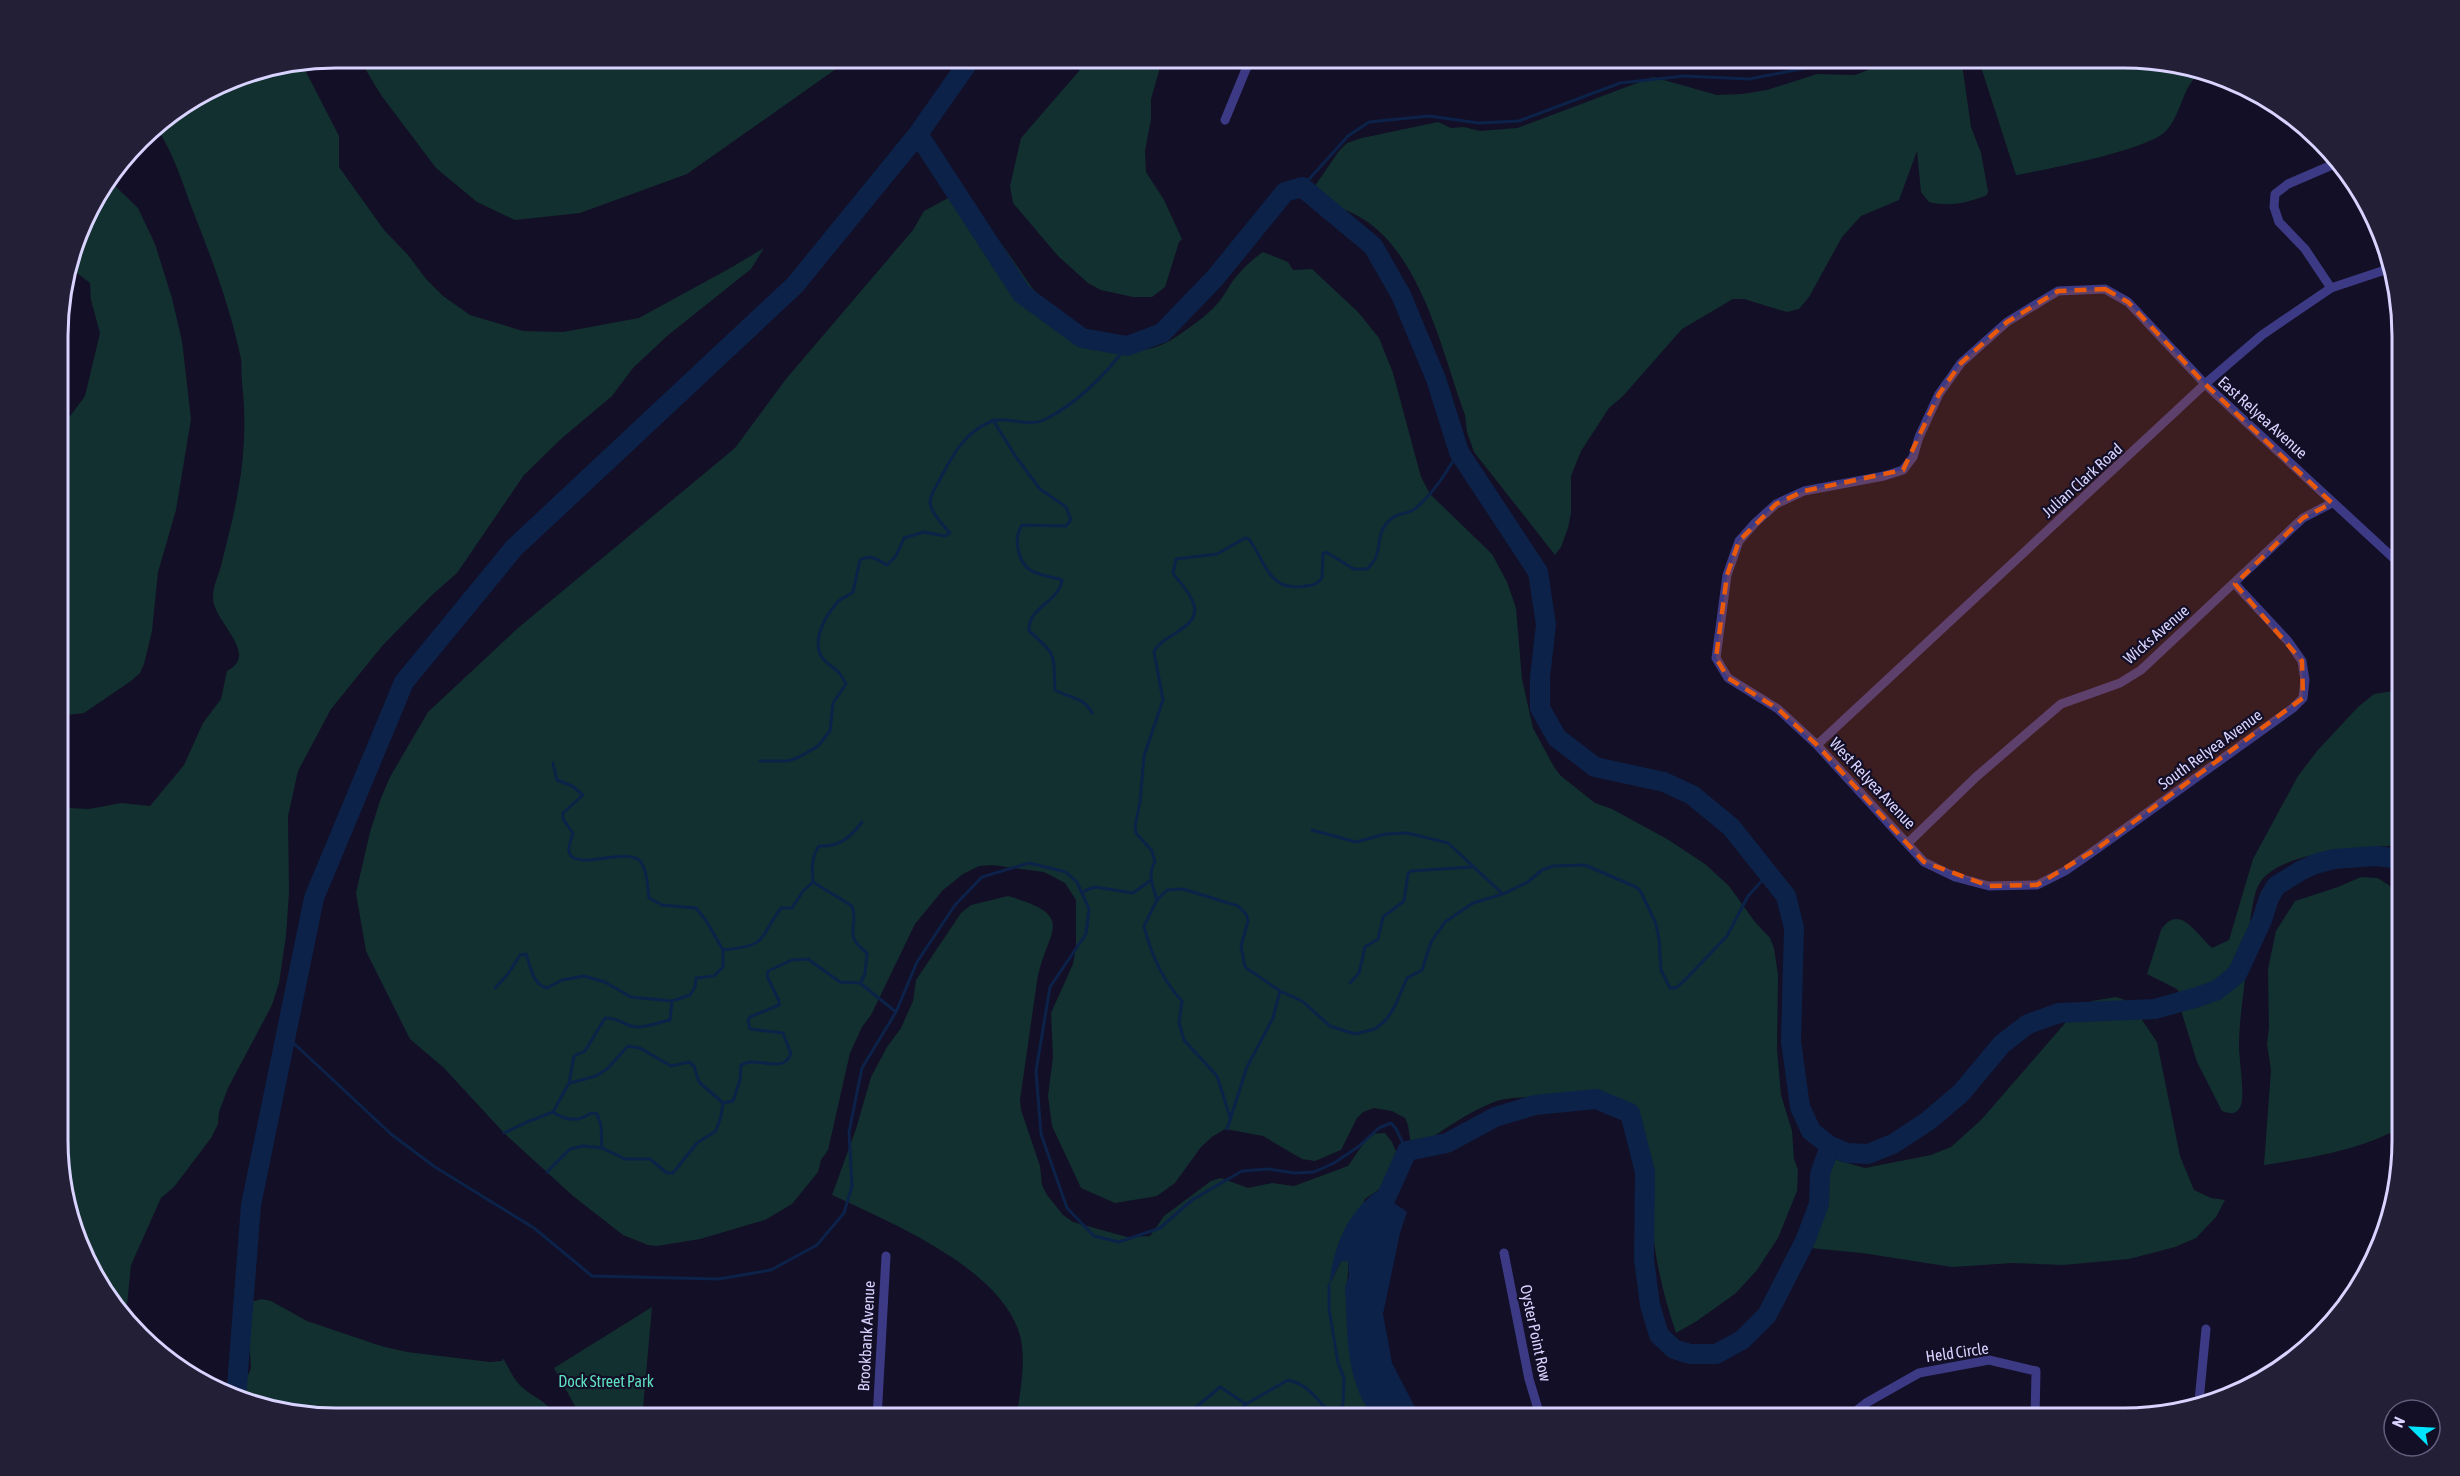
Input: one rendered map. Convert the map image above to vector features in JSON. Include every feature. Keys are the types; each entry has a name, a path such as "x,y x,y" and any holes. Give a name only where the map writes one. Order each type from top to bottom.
{"street":[{"path":"1225,120 1246,68"},
{"path":"2331,165 2288,184 2275,194 2274,207 2279,222 2305,249 2331,288"},
{"name":"Julian Clark Road","path":"1816,745 2205,384 2262,335 2331,288 2384,270"},
{"name":"East Relyea Avenue","path":"1722,671 1716,658 1727,575 1739,541 1776,504 1804,491 1884,476 1903,470 1913,457 1919,437 1939,394 1961,363 2007,322 2058,291 2105,289 2128,303 2205,384 2392,557"},
{"name":"Wicks Avenue","path":"1908,843 1976,777 2061,704 2120,683 2141,670 2303,518 2332,503"},
{"name":"South Relyea Avenue","path":"2013,887 2037,885 2065,871 2293,708 2303,698 2305,680 2302,661 2288,641 2235,584"},
{"name":"West Relyea Avenue","path":"1722,671 1728,678 1778,709 1816,745 1924,862 1955,877 1989,886 2013,887"},
{"name":"Oyster Point Row","path":"1504,1253 1529,1379 1538,1408"},
{"name":"Brookbank Avenue","path":"878,1408 886,1256"},
{"path":"2199,1397 2206,1329"},
{"name":"Held Circle","path":"1859,1408 1919,1373 1989,1359 2036,1371 2035,1408"}],"highlighted area":[{"path":"2105,289 2128,302 2205,384 2332,503 2303,518 2235,584 2302,661 2303,698 2098,848 2037,885 1989,886 1924,862 1817,745 1778,709 1728,678 1716,658 1727,575 1739,541 1776,504 1804,491 1903,470 1939,394 1961,363 2007,322 2058,291"}],"green space":[{"path":"365,68 837,68 687,174 580,213 515,220 477,202 436,168 381,95"},
{"path":"1080,68 1160,68 1151,99 1151,119 1145,151 1146,172 1164,200 1182,239 1179,242 1165,287 1152,297 1133,297 1101,290 1088,283 1058,256 1013,203 1010,186 1021,138"},
{"path":"1873,68 1963,68 1971,127 1981,153 1987,195 1958,203 1929,202 1921,192 1917,151 1899,200 1861,216 1842,237 1809,297 1799,309 1787,312 1744,299 1733,299 1682,329 1623,396 1609,408 1581,451 1571,476 1571,513 1568,528 1561,547 1555,555 1474,452 1467,432 1465,415 1428,307 1401,256 1383,235 1363,219 1308,196 1339,151 1347,143 1362,138 1438,122 1451,128 1464,127 1480,131 1517,128 1653,77 1717,95 1767,90 1817,74 1855,75"},
{"path":"1981,68 2142,68 2196,77 2191,82 2172,123 2156,138 2118,152 2016,175"},
{"path":"305,70 339,136 339,167 384,230 443,296 470,315 523,331 563,332 639,318 764,248 751,269 667,336 633,368 612,396 561,439 524,475 457,573 383,645 331,709 298,771 288,816 289,892 286,936 279,983 272,1005 228,1088 219,1112 218,1124 211,1138 174,1187 161,1198 131,1265 127,1308 103,1274 88,1243 73,1193 68,1158 68,808 89,809 121,803 150,806 184,765 203,723 221,699 227,671 236,664 239,656 237,646 215,606 213,597 234,510 242,464 244,423 241,359 227,304 173,157 160,133 172,123 217,95 266,77"},
{"path":"114,185 138,208 155,244 172,298 182,341 191,419 176,510 158,572 152,631 144,664 140,673 131,681 84,713 68,715 68,419 85,396 100,333 91,300 90,283 76,272 77,266 95,217"},
{"path":"950,197 964,204 990,229 1036,293 1052,311 1077,331 1117,350 1137,351 1157,347 1176,337 1213,308 1239,273 1263,252 1288,262 1293,270 1312,269 1358,312 1379,338 1393,373 1421,477 1430,494 1492,554 1507,582 1516,608 1522,679 1533,728 1554,767 1561,776 1595,803 1612,809 1667,839 1705,864 1729,886 1755,922 1770,938 1774,948 1778,975 1777,1049 1781,1095 1792,1131 1794,1159 1798,1170 1797,1191 1778,1238 1757,1270 1736,1293 1697,1321 1676,1333 1654,1244 1650,1168 1641,1142 1619,1117 1605,1108 1588,1102 1546,1098 1504,1099 1455,1122 1419,1146 1411,1145 1405,1118 1392,1111 1374,1108 1363,1112 1357,1118 1341,1150 1315,1161 1302,1159 1263,1136 1225,1129 1201,1147 1175,1183 1157,1196 1115,1203 1081,1188 1052,1126 1048,1096 1053,1057 1051,1013 1073,964 1076,947 1076,900 1065,883 1044,872 992,865 979,866 963,874 943,890 915,924 850,1053 828,1150 821,1160 818,1172 792,1204 765,1220 700,1239 657,1246 648,1245 623,1235 573,1196 504,1133 444,1068 410,1039 366,951 356,893 370,832 381,798 390,777 428,712 518,628 735,448 786,379 913,230 924,211"},
{"path":"2392,691 2392,846 2320,853 2279,867 2264,877 2256,891 2249,929 2239,1036 2242,1100 2236,1112 2222,1111 2197,1062 2180,1007 2181,995 2177,989 2147,974 2161,930 2174,919 2181,920 2194,929 2212,948 2229,940 2253,859 2298,776 2317,751 2358,707 2374,694"},
{"path":"2361,877 2378,878 2392,887 2392,1132 2352,1147 2317,1156 2264,1165 2271,1070 2267,1044 2268,969 2276,931 2295,901"},
{"path":"1008,896 1044,911 1051,918 1053,927 1037,981 1020,1100 1021,1110 1040,1166 1042,1185 1063,1215 1073,1222 1127,1237 1150,1236 1164,1216 1211,1181 1221,1178 1248,1188 1272,1183 1294,1186 1348,1166 1370,1134 1385,1133 1397,1154 1395,1166 1384,1186 1365,1199 1331,1283 1341,1261 1348,1260 1349,1320 1368,1408 1018,1408 1022,1346 1014,1319 997,1295 946,1253 832,1195 856,1129 871,1077 887,1047 901,1028 913,1001 916,980 961,913 971,905"},
{"path":"2116,997 2125,1000 2134,1008 2157,1042 2180,1156 2194,1190 2211,1198 2225,1200 2216,1217 2196,1238 2175,1247 2129,1259 2063,1265 2013,1263 1952,1267 1862,1253 1810,1248 1827,1194 1826,1157 1865,1168 1931,1155 1951,1147 1981,1120 2074,1013 2092,1001"},
{"path":"262,1299 271,1301 307,1321 381,1346 407,1352 490,1362 502,1361 503,1358 518,1383 550,1408 318,1408 283,1403 249,1394 241,1391 251,1368 247,1305"},
{"name":"Dock Street Park","path":"652,1307 643,1408 576,1408 554,1368"}],"water":[{"path":"1377,1191 1407,1212 1400,1233 1383,1314 1392,1363 1415,1408 1368,1408 1358,1389 1350,1356 1345,1287 1349,1276 1348,1261 1341,1261 1329,1285 1334,1258 1343,1233 1349,1221 1366,1200"}],"waterway":[{"path":"237,1389 251,1205 314,898 404,682 514,548 795,285 918,134 964,68"},
{"path":"1302,187 1348,136 1369,122 1429,116 1479,123 1519,121 1620,83 1684,76 1749,79 1806,68"},
{"path":"918,134 1022,294 1082,338 1127,346 1162,333 1215,278 1285,192 1302,187 1373,246 1401,295 1436,379 1459,452 1538,572 1546,625 1540,677 1540,708 1557,738 1595,767 1664,782 1692,795 1731,827 1786,896 1794,928 1791,1041 1800,1107 1811,1131 1830,1146 1847,1153 1868,1154 1893,1144 1928,1121 1961,1093 2002,1044 2028,1024 2059,1013 2155,1009 2217,990 2237,974 2276,886 2315,864 2334,859 2375,856 2392,858"},
{"path":"760,761 788,761 799,757 818,746 830,731 833,703 846,684 840,674 821,656 818,642 825,621 838,601 853,592 860,560 871,557 887,565 896,556 904,538 924,532 945,536 950,533 935,515 930,499 949,463 966,438 992,421 1033,422 1046,419 1091,387 1127,346"},
{"path":"993,420 1016,457 1040,489 1066,507 1071,520 1066,526 1022,525 1018,534 1017,546 1023,564 1033,572 1062,580 1055,595 1033,616 1029,631 1052,656 1055,690 1085,704 1092,713"},
{"path":"1157,900 1152,881 1151,871 1155,862 1152,851 1136,833 1135,826 1140,802 1144,756 1163,700 1154,652 1165,640 1188,624 1195,609 1186,589 1173,573 1176,559 1217,554 1245,538 1249,539 1273,578 1289,586 1301,587 1316,584 1322,578 1323,554 1326,552 1354,569 1367,569 1376,558 1381,532 1388,521 1397,515 1412,511 1422,502 1459,452"},
{"path":"495,988 508,974 520,955 526,954 535,979 547,988 562,980 584,976 605,982 631,997 672,1001 690,995 695,987 696,978 714,976 723,967 723,950 696,908 662,905 649,898 646,874 640,861 624,856 589,860 572,857 569,849 573,833 563,819 563,813 583,795 572,786 557,780 553,763"},
{"path":"813,882 813,859 819,846 832,845 844,840 862,822"},
{"path":"1312,830 1356,842 1386,834 1407,833 1448,843 1503,894"},
{"path":"286,1036 391,1134 435,1167 534,1228 592,1276 719,1279 771,1270 817,1245 844,1213 852,1186 849,1132 862,1068 896,1012 917,962 955,905 982,877 1029,863 1066,872 1077,882 1089,909 1086,934 1050,987 1036,1071 1041,1134 1067,1208 1094,1236 1119,1242 1160,1228 1192,1200 1242,1171 1268,1169 1294,1173 1314,1172 1334,1163 1358,1147 1379,1128 1391,1123 1407,1151"},
{"path":"1231,1120 1217,1076 1184,1040 1179,1023 1182,1001 1163,975 1144,926 1157,900 1167,890 1183,889 1238,906 1246,914 1248,921 1241,946 1245,967 1280,991 1302,1001 1330,1026 1355,1034 1375,1029 1386,1020 1407,978 1422,970 1431,942 1445,922 1473,903 1503,894 1528,882 1542,870 1553,866 1585,865 1636,887 1641,892 1656,924 1661,970 1670,988 1676,988 1685,980 1727,936 1748,896 1769,873"},
{"path":"1350,983 1359,973 1365,947 1378,939 1383,917 1404,901 1408,874 1411,871 1472,867"},
{"path":"1082,892 1095,887 1133,893 1151,880"},
{"path":"813,882 852,906 853,935 859,946 867,953 865,974 861,982"},
{"path":"723,950 748,946 760,940 781,908 792,908 803,891 813,882"},
{"path":"723,1103 733,1101 740,1080 741,1065 754,1062 782,1063 791,1054 783,1033 750,1029 748,1021 750,1017 779,1005 767,976 768,971 792,960 808,959 840,982 860,983 896,1012"},
{"path":"1227,1129 1247,1067 1273,1018 1280,991"},
{"path":"504,1133 553,1112 569,1083 574,1056 585,1051 605,1018 637,1027 670,1020 672,1001"},
{"path":"570,1083 596,1076 607,1069 628,1046 640,1048 671,1066 689,1062 694,1066 699,1082 723,1103"},
{"path":"1376,1220 1407,1151 1447,1143 1495,1117 1535,1105 1596,1099 1630,1113 1645,1172 1644,1259 1650,1305 1659,1335 1674,1349 1690,1354 1716,1354 1742,1340 1767,1315 1805,1241 1819,1204 1820,1174 1830,1146"},
{"path":"547,1172 570,1149 583,1146 602,1148 625,1159 650,1159 667,1173 673,1173 697,1143 716,1131 723,1103"},
{"path":"553,1112 572,1119 582,1118 591,1113 597,1114 601,1125 602,1148"},
{"path":"1329,1285 1329,1309 1338,1363 1344,1378 1341,1408"},
{"path":"1243,1408 1288,1380 1302,1385 1326,1408"},
{"path":"1195,1408 1220,1387 1246,1404"}]}
